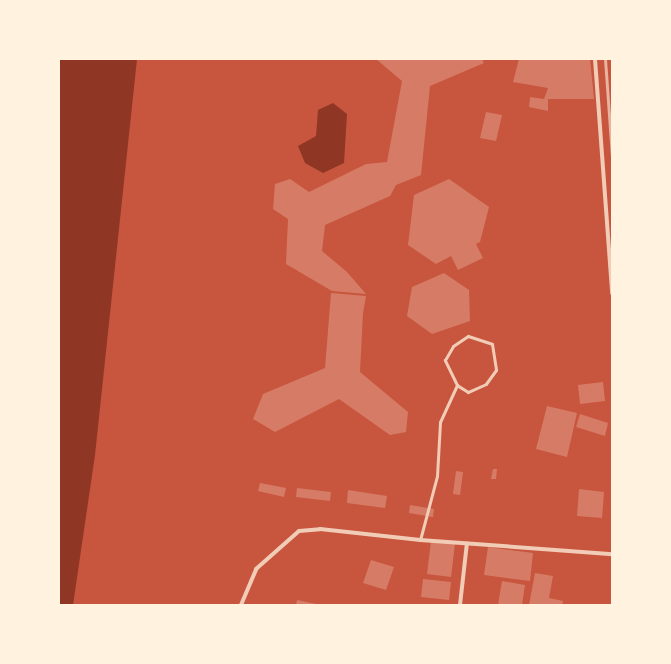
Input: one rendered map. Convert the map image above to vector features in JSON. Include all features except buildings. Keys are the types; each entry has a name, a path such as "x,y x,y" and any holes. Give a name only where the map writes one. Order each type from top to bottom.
{"street":[{"path":"596,59 612,293"},
{"path":"241,605 256,569 299,531 320,529 420,540 612,554"},
{"path":"460,605 467,543"}],"lane":[{"path":"468,336 492,344 496,370 486,384 468,392 457,385 445,360 453,346 468,336"},
{"path":"420,540 437,476 440,422 457,385"}],"shaded area":[{"path":"59,59 137,59 95,455 73,605 59,605"},
{"path":"333,103 347,114 344,163 323,173 305,163 298,146 316,136 318,110"}],"railway":[{"path":"605,59 612,157"}]}
